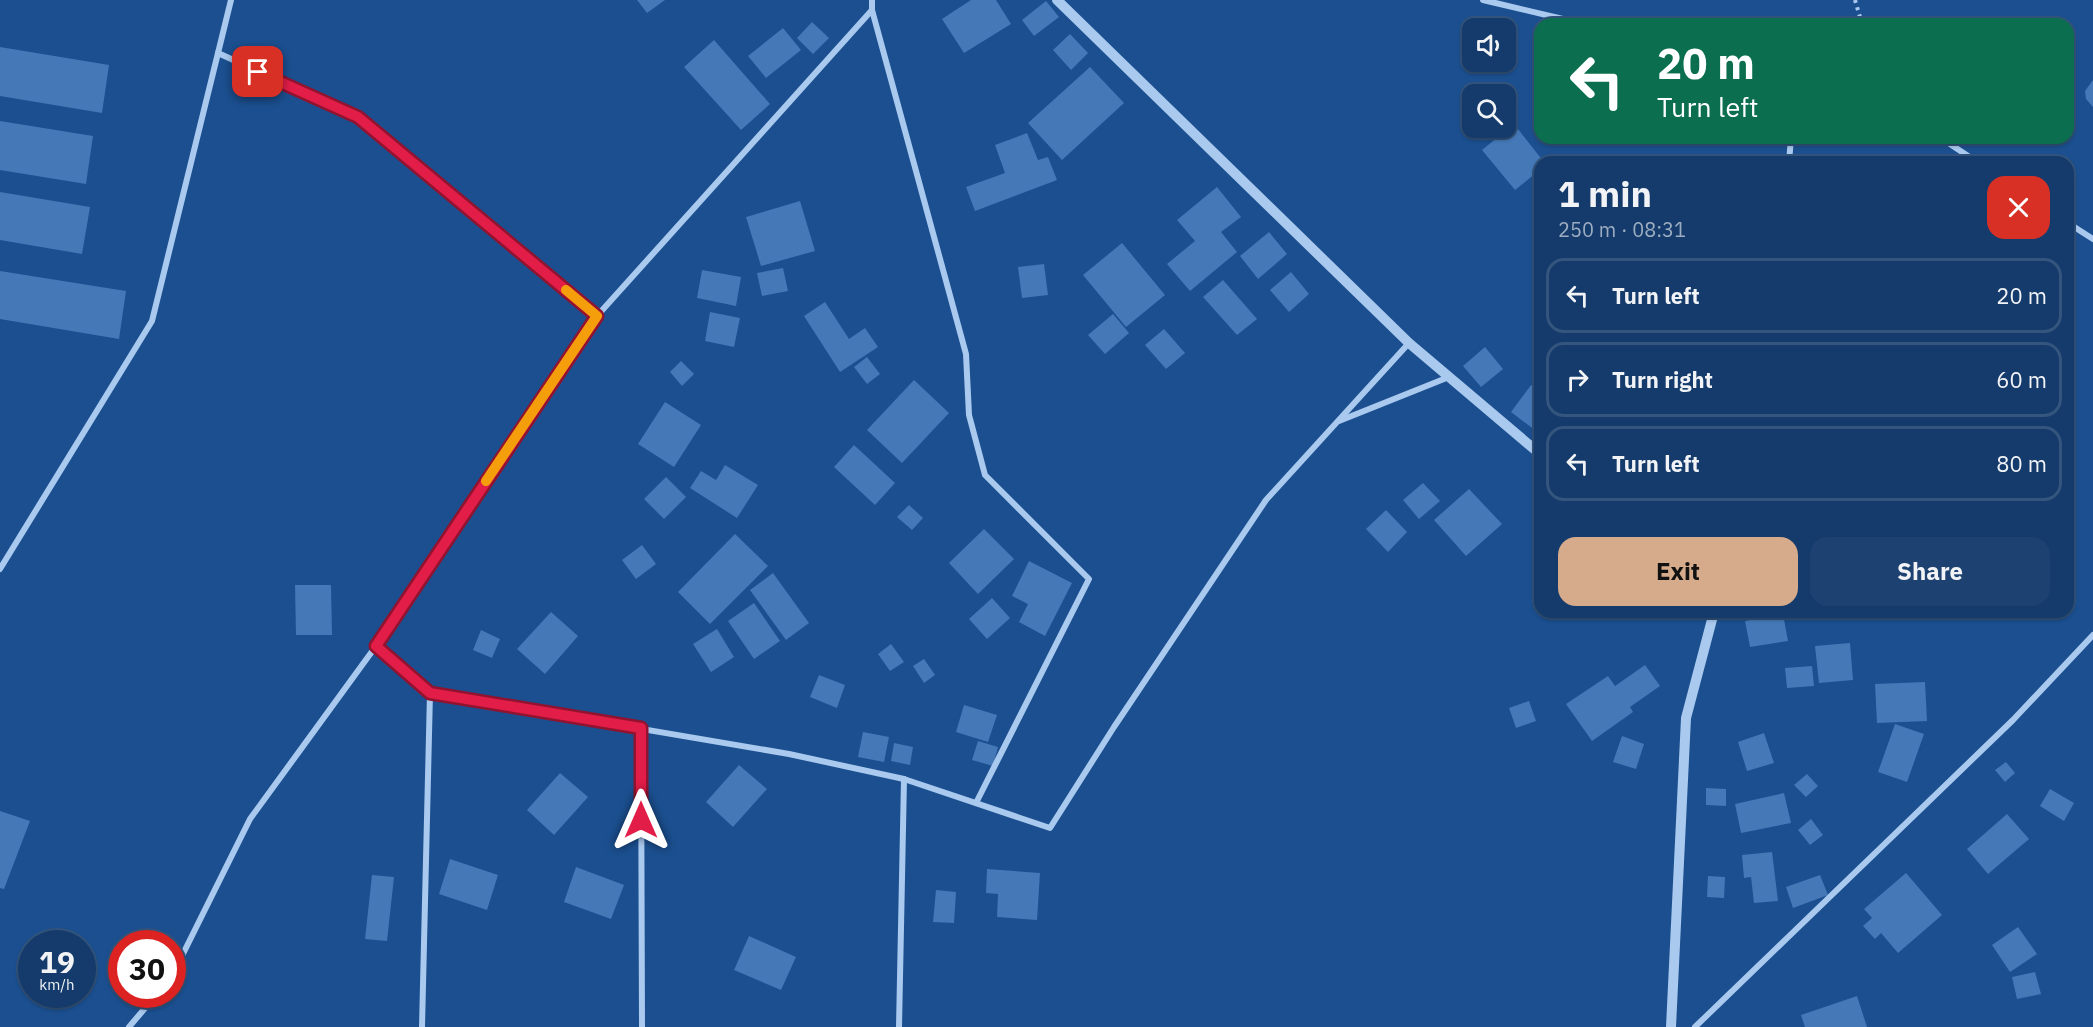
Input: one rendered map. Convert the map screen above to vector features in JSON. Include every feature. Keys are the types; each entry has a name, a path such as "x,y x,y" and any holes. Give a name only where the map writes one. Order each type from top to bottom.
{"street":[{"path":"0,569 152,321 231,0"},
{"path":"872,0 872,10 966,354 969,415 985,475 1089,579 976,803"},
{"path":"1057,0 1409,343 1534,449"},
{"path":"1483,0 1559,18"},
{"path":"186,948 250,819 376,646 597,316 872,10"},
{"path":"218,53 358,117 597,316"},
{"path":"1950,144 1968,156"},
{"path":"2074,227 2093,239"},
{"path":"376,646 430,693 789,754 904,779 1050,828 1114,727 1266,500 1409,343"},
{"path":"1337,422 1450,376"},
{"path":"1671,1027 1686,718 1712,618"},
{"path":"1695,1027 2013,720 2093,635"},
{"path":"422,1027 430,693"},
{"path":"641,728 642,1027"},
{"path":"899,1027 904,779"},
{"path":"129,1027 145,1008"}],"path":[{"path":"1855,0 1860,18"}],"building":[{"path":"637,0 665,0 647,13"},
{"path":"971,0 996,0 1011,24 964,53 942,19"},
{"path":"1046,1 1059,17 1034,36 1022,20"},
{"path":"812,22 829,38 813,54 797,38"},
{"path":"783,28 801,50 766,78 748,56"},
{"path":"1070,34 1088,53 1071,70 1053,50"},
{"path":"714,40 770,104 741,130 684,67"},
{"path":"0,47 109,65 102,113 0,96"},
{"path":"1090,67 1124,103 1062,160 1028,123"},
{"path":"2093,80 2093,107 2086,99 2085,91"},
{"path":"0,121 93,136 86,184 0,170"},
{"path":"1516,127 1539,156 1534,156 1534,175 1515,190 1482,150 1497,138 1516,138"},
{"path":"1027,133 1038,160 1048,157 1057,180 975,211 966,187 1005,173 995,145"},
{"path":"1217,187 1241,217 1221,232 1237,252 1190,291 1167,264 1195,241 1177,220"},
{"path":"0,192 90,207 82,254 0,240"},
{"path":"800,201 815,251 761,266 746,217"},
{"path":"1269,232 1287,254 1258,279 1240,256"},
{"path":"1122,243 1165,295 1126,327 1083,275"},
{"path":"1044,264 1048,295 1022,298 1018,267"},
{"path":"783,268 788,291 762,296 757,273"},
{"path":"702,270 741,277 736,306 697,298"},
{"path":"0,271 126,291 119,339 0,319"},
{"path":"1291,272 1309,294 1289,312 1270,290"},
{"path":"1223,280 1257,319 1237,335 1203,297"},
{"path":"825,302 849,339 865,328 878,347 840,372 804,316"},
{"path":"710,312 740,318 734,347 705,341"},
{"path":"1113,314 1129,333 1105,354 1088,335"},
{"path":"1164,329 1185,353 1166,369 1145,345"},
{"path":"1485,347 1503,369 1481,387 1463,366"},
{"path":"867,357 880,374 867,384 854,367"},
{"path":"681,361 694,374 682,386 670,372"},
{"path":"914,380 949,413 902,463 867,430"},
{"path":"1531,385 1534,387 1534,429 1511,412"},
{"path":"665,402 701,425 674,467 638,444"},
{"path":"854,445 895,483 875,505 834,467"},
{"path":"725,465 758,485 737,518 690,488 701,471 716,480"},
{"path":"666,477 686,497 664,519 644,499"},
{"path":"1423,483 1440,501 1419,519 1403,500"},
{"path":"1469,489 1502,524 1466,556 1434,520"},
{"path":"909,505 923,518 912,530 897,517"},
{"path":"1386,510 1407,532 1388,552 1366,529"},
{"path":"984,529 1014,559 978,594 949,563"},
{"path":"735,534 768,566 710,624 678,592"},
{"path":"642,545 656,564 636,579 622,560"},
{"path":"1029,561 1072,583 1045,636 1019,622 1028,604 1012,596"},
{"path":"773,573 809,623 786,640 750,590"},
{"path":"295,585 331,585 332,635 296,635"},
{"path":"992,598 1010,618 987,639 969,619"},
{"path":"754,603 780,641 754,659 728,621"},
{"path":"551,612 578,636 545,674 517,649"},
{"path":"1784,618 1788,641 1750,647 1745,621"},
{"path":"717,629 734,657 711,672 693,644"},
{"path":"481,630 500,639 492,658 473,650"},
{"path":"1850,643 1853,680 1819,683 1815,646"},
{"path":"891,644 904,662 890,671 878,654"},
{"path":"924,659 935,675 924,683 913,666"},
{"path":"1645,665 1660,686 1630,707 1633,712 1592,741 1566,704 1608,676 1615,686"},
{"path":"1812,666 1814,686 1787,688 1785,668"},
{"path":"819,675 845,685 837,708 810,697"},
{"path":"1925,682 1927,721 1877,723 1875,684"},
{"path":"1529,701 1536,721 1516,728 1509,708"},
{"path":"964,705 997,715 988,742 956,732"},
{"path":"1895,724 1924,734 1907,782 1878,772"},
{"path":"863,732 889,737 884,762 858,757"},
{"path":"1764,733 1774,763 1747,771 1738,742"},
{"path":"1622,736 1644,744 1636,769 1613,762"},
{"path":"978,741 998,747 993,766 972,760"},
{"path":"894,743 913,747 910,765 891,761"},
{"path":"2006,762 2015,773 2005,782 1995,770"},
{"path":"739,765 767,789 733,827 706,802"},
{"path":"560,773 588,797 554,835 527,810"},
{"path":"1807,774 1818,786 1806,797 1794,785"},
{"path":"1706,788 1726,789 1726,806 1706,805"},
{"path":"2050,789 2074,803 2064,821 2040,806"},
{"path":"1784,793 1791,823 1741,833 1735,804"},
{"path":"0,811 30,821 4,889 0,888"},
{"path":"2007,814 2029,839 1988,874 1967,849"},
{"path":"1811,819 1823,835 1810,845 1798,830"},
{"path":"1772,852 1778,901 1754,903 1751,877 1744,878 1742,855"},
{"path":"450,859 498,875 487,910 439,894"},
{"path":"576,867 624,885 611,919 564,902"},
{"path":"987,869 1040,873 1037,920 997,917 998,894 986,893"},
{"path":"1906,873 1942,915 1898,953 1881,933 1875,939 1863,926 1872,918 1864,909"},
{"path":"372,875 394,877 387,941 365,939"},
{"path":"1820,875 1828,895 1793,908 1786,887"},
{"path":"1708,876 1725,877 1724,898 1707,897"},
{"path":"936,890 956,892 954,923 933,922"},
{"path":"2018,927 2037,954 2010,972 1992,945"},
{"path":"749,936 796,957 781,990 734,970"},
{"path":"2035,972 2041,994 2017,999 2012,977"},
{"path":"1857,996 1867,1027 1805,1027 1801,1015"}],"slow traffic":[{"path":"486,481 597,316 566,290"}],"route":[{"path":"258,72 358,117 597,316 376,646 430,693 641,728 641,820"}]}
